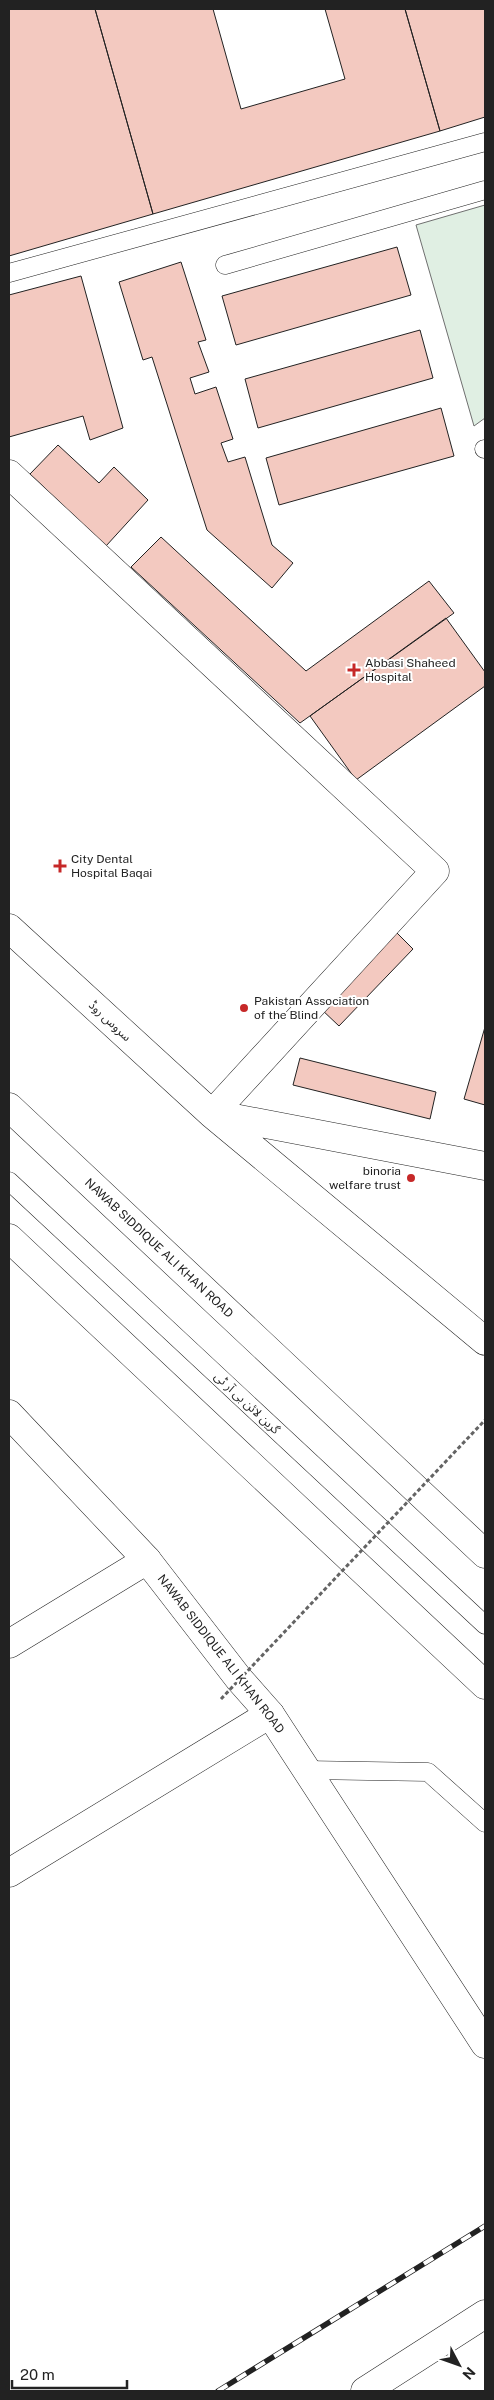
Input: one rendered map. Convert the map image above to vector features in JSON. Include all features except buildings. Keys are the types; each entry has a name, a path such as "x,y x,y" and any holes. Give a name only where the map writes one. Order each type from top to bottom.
{"street":[{"path":"9,474 435,872 212,1114"},
{"name":"سروس روڈ","path":"9,928 212,1114 485,1341"},
{"name":"NAWAB SIDDIQUE ALI KHAN ROAD","path":"9,1107 485,1554"},
{"path":"212,1114 485,1166"},
{"path":"9,1238 485,1685"},
{"name":"NAWAB SIDDIQUE ALI KHAN ROAD","path":"9,1414 147,1560 239,1679 270,1714 485,2044"},
{"path":"9,1644 147,1560"},
{"path":"9,1873 270,1714"},
{"path":"365,2391 485,2314"}],"lane":[{"path":"9,273 485,142"},
{"path":"225,265 485,190"},
{"name":"گرین لائن بی آر ٹی","path":"9,1181 485,1625"},
{"path":"307,1770 428,1772 485,1823"}],"path":[{"path":"221,1700 485,1420"}],"green space":[{"path":"485,205 485,418 474,426 416,225"}],"railway":[{"path":"218,2391 485,2226"}],"place":[{"name":"Abbasi Shaheed Hospital","path":"354,670"},
{"name":"City Dental Hospital Baqai","path":"60,866"},
{"name":"Pakistan Association of the Blind","path":"244,1008"},
{"name":"binoria welfare trust","path":"411,1178"}]}
